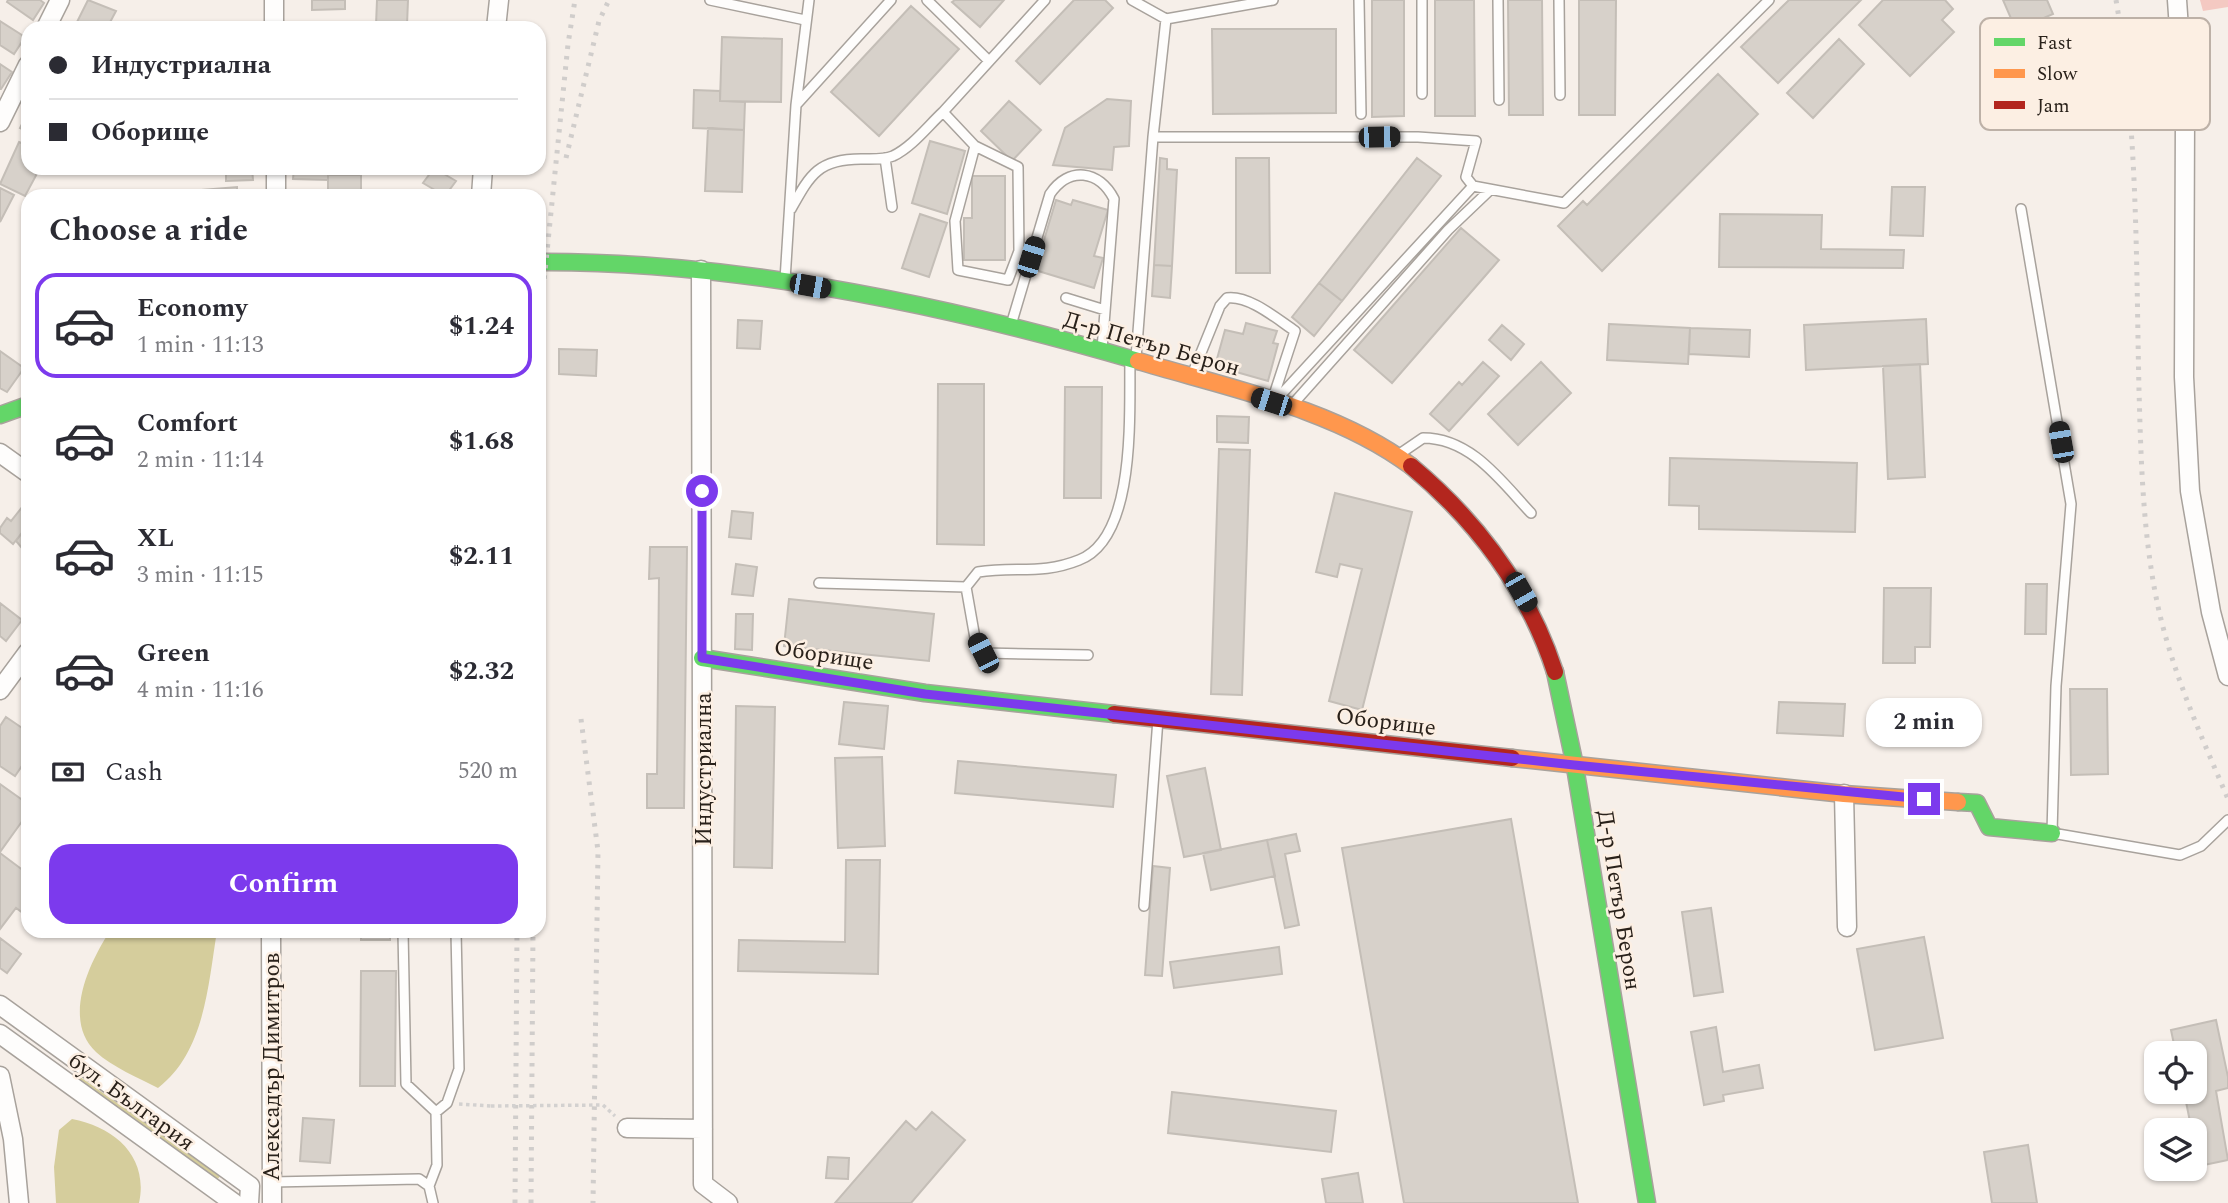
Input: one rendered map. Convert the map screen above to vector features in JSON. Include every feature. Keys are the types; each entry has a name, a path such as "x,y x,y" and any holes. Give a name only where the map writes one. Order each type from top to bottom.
{"street":[{"path":"50,21 60,0"},
{"path":"274,0 274,21"},
{"path":"497,21 499,0"},
{"path":"2177,0 2178,18"},
{"path":"0,122 21,79"},
{"path":"2185,130 2184,377 2190,491 2211,612 2228,676"},
{"name":"Д-р Петър Берон","path":"546,262 589,261 701,270 785,282 960,314 1133,357 1192,376 1362,433 1397,457 1459,511 1493,548 1534,615 1552,661 1574,765 1647,1203"},
{"name":"Индустриална","path":"701,270 703,1203"},
{"path":"0,415 21,408"},
{"path":"0,453 21,468"},
{"name":"Оборище","path":"702,658 925,694 1844,794 1977,803 1989,827 2052,833"},
{"path":"0,690 21,662"},
{"path":"1844,794 1847,927"},
{"name":"Алексадър Димитров","path":"271,938 272,1203"},
{"name":"бул. България","path":"0,1005 250,1186 249,1203"},
{"name":"бул. България","path":"0,1034 234,1203"},
{"path":"0,1076 13,1139 19,1203"},
{"path":"626,1128 703,1129"},
{"path":"703,1184 728,1203"}],"lane":[{"path":"710,0 804,20"},
{"path":"785,282 796,105 804,20 809,0"},
{"path":"796,105 891,0"},
{"path":"928,0 989,61"},
{"path":"789,214 806,183 827,163 885,158 908,146 943,112 1045,0"},
{"path":"1132,0 1166,19 1273,0"},
{"path":"1359,0 1361,114"},
{"path":"1422,0 1422,94"},
{"path":"1498,0 1499,100"},
{"path":"1559,0 1560,95"},
{"path":"1153,137 1418,137 1476,141 1466,177 1473,186 1564,203 1769,0"},
{"path":"1088,655 983,653 975,638 966,587 978,572 1003,568 1038,572 1081,560 1103,544 1120,501 1128,459 1133,357 1166,19"},
{"path":"943,112 975,146 1018,167 1019,251 1008,280 958,270 955,221 975,146"},
{"path":"885,158 892,207"},
{"path":"1010,327 1050,194 1062,180 1077,174 1095,177 1107,186 1114,199 1102,349"},
{"path":"1278,405 1473,186"},
{"path":"1278,405 1490,190"},
{"path":"2021,209 2071,503 2056,686 2052,833 2180,855 2202,846 2228,820"},
{"path":"1192,376 1220,306 1227,298 1234,297 1295,331 1278,405"},
{"path":"1066,298 1105,310"},
{"path":"1397,457 1423,438 1455,444 1479,459 1531,513"},
{"path":"819,583 966,587"},
{"path":"1144,906 1158,718"},
{"path":"402,938 406,1084 436,1112 437,1165 429,1186 433,1203"},
{"path":"436,1112 447,1102 459,1069 456,938"},
{"path":"272,1182 419,1179 429,1186"}],"path":[{"path":"447,1102 491,1106 603,1105"}],"shaded area":[{"path":"2200,0 2228,0 2228,7 2203,11"},
{"path":"106,938 216,938 207,995 195,1037 174,1073 158,1088 102,1057 86,1039 81,1024 82,992"},
{"path":"72,1119 88,1123 115,1137 134,1158 141,1187 139,1203 56,1203 54,1167 59,1130"}],"building":[{"path":"40,0 44,3 33,20 7,2"},
{"path":"88,0 116,11 111,21 78,21"},
{"path":"312,0 345,0 345,9 312,10"},
{"path":"377,0 408,0 407,21 376,21"},
{"path":"1004,0 980,27 952,2"},
{"path":"1074,0 1105,0 1113,8 1040,84 1016,61"},
{"path":"1372,0 1404,0 1404,116 1372,117"},
{"path":"1435,0 1474,0 1475,116 1435,116"},
{"path":"1508,0 1542,0 1543,115 1509,115"},
{"path":"1579,0 1616,0 1615,115 1579,115"},
{"path":"1789,0 1861,0 1778,83 1741,47"},
{"path":"1883,0 1945,0 1953,9 1942,20 1954,32 1910,76 1859,25"},
{"path":"2003,0 2047,0 2053,14 2044,18 2011,18"},
{"path":"911,6 959,49 879,136 831,92"},
{"path":"0,21 21,34 21,43 14,54 0,45"},
{"path":"1212,29 1336,29 1336,113 1213,114"},
{"path":"722,37 782,39 781,102 720,101"},
{"path":"1839,39 1864,64 1813,118 1787,93"},
{"path":"0,64 12,72 1,89 0,89"},
{"path":"1718,74 1758,114 1602,271 1558,226 1583,201 1587,205"},
{"path":"694,90 720,91 720,101 745,102 744,130 693,128"},
{"path":"1107,99 1131,101 1129,146 1114,147 1112,170 1053,165 1065,128"},
{"path":"1009,101 1041,130 1012,161 981,131"},
{"path":"708,128 744,130 742,192 705,191"},
{"path":"930,141 965,151 947,214 912,203"},
{"path":"19,142 21,143 21,175 36,175 29,189 21,189 21,194 0,184"},
{"path":"1160,158 1167,159 1167,169 1177,170 1172,266 1154,265"},
{"path":"1236,158 1269,158 1270,273 1236,273"},
{"path":"1417,158 1441,176 1342,301 1319,283"},
{"path":"226,175 253,175 253,180 226,181"},
{"path":"293,175 328,175 328,180 293,179"},
{"path":"328,175 361,175 361,189 328,189"},
{"path":"429,175 446,175 456,181 450,189 433,189 423,183"},
{"path":"972,176 1005,176 1005,260 964,260 964,218 972,218"},
{"path":"1892,187 1925,187 1923,236 1890,235"},
{"path":"0,188 14,195 0,222"},
{"path":"1056,200 1071,205 1073,200 1108,210 1094,256 1103,258 1094,288 1035,270"},
{"path":"920,214 947,223 929,277 902,268"},
{"path":"1720,214 1822,215 1821,249 1904,250 1903,268 1719,267"},
{"path":"1461,228 1499,260 1392,383 1354,350"},
{"path":"1154,265 1172,266 1170,298 1152,296"},
{"path":"1319,283 1342,301 1314,336 1292,317"},
{"path":"1926,319 1928,364 1806,370 1804,325"},
{"path":"738,320 762,321 760,349 737,348"},
{"path":"1246,323 1277,331 1273,343 1278,344 1268,381 1215,366 1225,330 1243,334"},
{"path":"1609,324 1690,328 1688,364 1607,360"},
{"path":"1502,325 1524,344 1511,360 1489,340"},
{"path":"1690,328 1750,330 1749,357 1689,354"},
{"path":"559,349 597,350 596,376 559,374"},
{"path":"0,351 21,366 21,372 7,392 0,388"},
{"path":"1483,362 1499,376 1449,431 1430,414 1459,382 1462,385"},
{"path":"1541,362 1571,393 1518,445 1488,414"},
{"path":"1920,364 1925,477 1888,479 1883,366"},
{"path":"938,384 984,384 984,545 937,544"},
{"path":"1065,387 1102,387 1101,498 1064,498"},
{"path":"1217,416 1249,417 1248,443 1217,442"},
{"path":"1219,449 1250,450 1242,695 1211,694"},
{"path":"1670,458 1857,463 1855,532 1699,529 1699,506 1669,505"},
{"path":"1335,493 1412,512 1362,710 1329,701 1362,569 1340,564 1337,577 1316,572"},
{"path":"21,508 21,534 13,544 0,533 0,528 7,518 11,521"},
{"path":"732,511 753,513 751,539 729,537"},
{"path":"21,534 21,547 16,541"},
{"path":"650,547 687,547 684,808 647,808 647,774 657,774 659,578 649,579"},
{"path":"736,564 757,567 753,596 732,594"},
{"path":"2026,584 2047,584 2046,634 2025,634"},
{"path":"1884,588 1931,588 1930,647 1915,647 1915,663 1883,663"},
{"path":"789,599 934,614 929,661 784,646"},
{"path":"0,603 21,621 6,641 0,636"},
{"path":"736,614 753,614 752,650 735,649"},
{"path":"2070,689 2107,689 2108,774 2071,775"},
{"path":"844,702 888,706 884,749 839,744"},
{"path":"1779,702 1845,704 1843,736 1777,733"},
{"path":"736,706 775,707 772,868 734,867"},
{"path":"6,717 21,727 21,767 15,776 0,766 0,726"},
{"path":"882,757 885,846 838,848 835,758"},
{"path":"958,761 1116,775 1113,807 955,793"},
{"path":"1205,768 1221,850 1184,857 1167,776"},
{"path":"0,784 21,799 21,823 0,852"},
{"path":"1511,819 1578,1203 1404,1203 1342,848"},
{"path":"1296,834 1300,851 1285,854 1299,925 1285,928 1267,840"},
{"path":"1267,840 1275,876 1211,890 1203,853"},
{"path":"0,853 21,869 21,912 16,908 0,929"},
{"path":"846,860 880,860 878,974 738,971 739,940 845,942"},
{"path":"1153,866 1170,868 1162,976 1145,975"},
{"path":"1711,908 1723,992 1694,996 1682,912"},
{"path":"1924,937 1943,1038 1875,1050 1857,949"},
{"path":"0,938 21,954 7,973 0,968"},
{"path":"361,938 390,938 390,940"},
{"path":"1279,947 1282,974 1174,988 1170,962"},
{"path":"361,971 396,971 395,1086 360,1086"},
{"path":"2216,1020 2228,1077 2228,1088 2216,1091 2228,1160 2207,1164 2207,1118 2189,1118 2186,1104 2207,1104 2207,1041 2173,1041 2171,1030"},
{"path":"1716,1027 1723,1072 1759,1065 1763,1088 1723,1095 1724,1101 1704,1105 1691,1032"},
{"path":"1172,1092 1336,1111 1331,1152 1168,1133"},
{"path":"932,1112 965,1140 911,1203 835,1203 906,1121 916,1130"},
{"path":"303,1118 334,1120 330,1163 300,1161"},
{"path":"2028,1145 2037,1203 1992,1203 1984,1152"},
{"path":"828,1157 849,1158 848,1179 826,1178"},
{"path":"1358,1173 1363,1203 1326,1203 1322,1179"}],"waterway":[{"path":"76,1077 217,1176"}],"railway":[{"path":"546,262 568,44 575,0"},
{"path":"566,158 599,21 609,0"},
{"path":"2116,0 2119,18"},
{"path":"2131,130 2141,445 2149,557 2159,611 2172,659 2228,799"},
{"path":"581,719 598,851 593,1203"},
{"path":"515,1203 517,938"},
{"path":"531,1203 533,938"}],"traffic: fast":[{"path":"546,262 690,269 842,290 992,322 1138,361"},
{"path":"0,415 21,408"},
{"path":"702,658 925,693 1114,714"},
{"path":"1555,672 1574,761 1647,1203"},
{"path":"1958,802 1977,803 1989,827 2052,833"}],"traffic: slow":[{"path":"1138,361 1244,391 1315,415 1349,429 1411,466"},
{"path":"1512,758 1844,794 1958,802"}],"traffic: jam":[{"path":"1411,466 1458,510 1498,559 1531,613 1555,672"},
{"path":"1114,714 1512,758"}],"route":[{"path":"702,491 702,658 925,694 1844,794 1924,799"}]}
